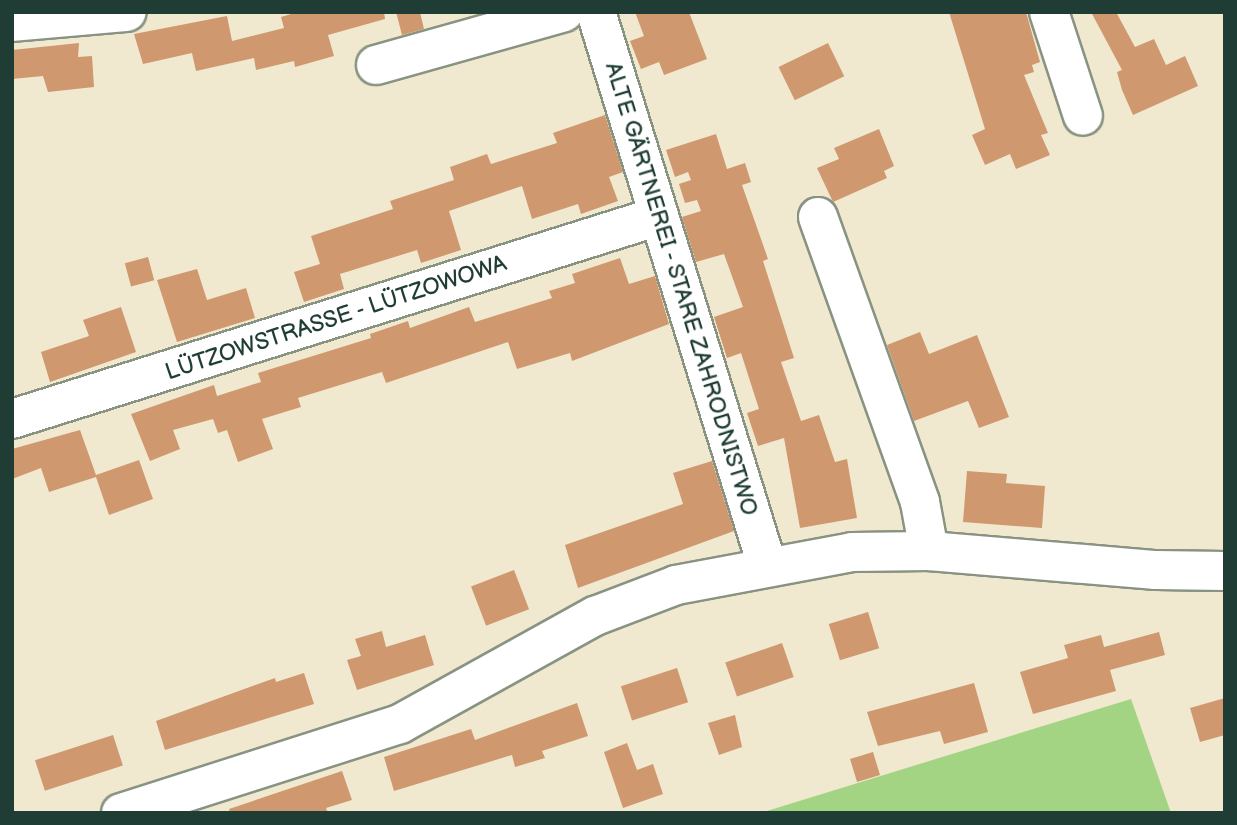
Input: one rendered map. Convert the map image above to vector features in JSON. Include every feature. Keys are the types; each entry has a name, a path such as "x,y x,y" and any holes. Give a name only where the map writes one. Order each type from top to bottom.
{"street":[{"path":"12,22 127,12"},
{"path":"376,65 564,12"},
{"name":"ALTE GÄRTNEREI - STARE ZAHRODNISTWO","path":"596,12 767,565"},
{"path":"1049,12 1083,116"},
{"name":"LÜTZOWSTRASSE - LÜTZOWOWA","path":"12,419 659,216"},
{"path":"818,217 920,502 929,551"},
{"path":"121,813 400,724 595,616 676,585 767,565 852,552 929,551 1156,570 1225,571"}],"green space":[{"path":"1131,699 1171,813 760,813"}],"building":[{"path":"298,12 384,12 385,19 328,35 334,56 295,67 294,61 256,70 254,58 196,71 192,53 143,64 134,34 227,16 232,41 284,28 281,17"},
{"path":"396,12 420,12 424,29 402,35"},
{"path":"635,12 689,12 707,59 664,75 659,62 641,69 630,41 644,36"},
{"path":"949,12 1026,12 1040,62 1032,65 1034,72 1024,75 1048,133 1041,135 1050,155 1016,169 1010,154 985,165 972,135 985,129"},
{"path":"1091,12 1116,12 1135,47 1154,39 1166,65 1185,56 1198,86 1133,115 1117,72 1122,70"},
{"path":"79,43 78,57 92,56 94,87 48,92 43,76 12,79 12,50"},
{"path":"828,43 844,76 795,100 779,67"},
{"path":"605,115 623,172 609,177 618,201 581,214 578,204 532,219 522,186 449,211 461,250 421,263 417,250 340,274 344,289 304,302 294,272 320,264 311,236 393,209 390,201 454,180 450,167 487,154 491,164 557,143 553,133"},
{"path":"879,129 894,166 884,171 887,178 833,202 817,168 839,159 834,148"},
{"path":"716,134 727,169 745,163 751,182 742,185 768,259 763,261 794,358 781,362 801,421 819,415 835,462 847,459 857,518 800,528 784,438 758,446 747,413 759,409 741,353 727,358 714,317 743,307 724,254 696,262 682,217 701,211 697,200 685,203 679,184 691,180 688,172 675,177 666,150"},
{"path":"148,257 154,280 131,286 125,263"},
{"path":"620,258 629,284 655,276 669,324 572,361 570,353 517,369 508,342 386,383 382,372 298,398 301,407 262,419 273,449 238,462 227,430 218,433 213,419 173,430 180,449 150,461 131,414 214,385 217,396 261,382 258,373 371,338 370,334 408,321 410,328 469,307 475,322 552,298 549,291 575,283 572,274"},
{"path":"197,269 207,300 246,288 255,318 177,342 157,280"},
{"path":"121,307 136,352 50,382 41,352 89,336 83,320"},
{"path":"920,332 929,354 977,335 1009,417 979,428 968,401 914,421 887,345"},
{"path":"80,430 96,475 139,460 153,499 109,515 96,477 49,492 41,468 12,479 12,449"},
{"path":"712,461 734,531 578,588 565,545 683,504 673,473"},
{"path":"967,471 1007,474 1006,483 1045,486 1042,528 963,522"},
{"path":"514,570 529,609 486,626 471,586"},
{"path":"868,612 879,648 840,660 829,624"},
{"path":"382,631 386,647 425,635 434,665 357,690 347,660 361,656 355,639"},
{"path":"1159,632 1165,655 1110,670 1116,691 1033,714 1020,672 1068,658 1064,645 1101,635 1104,647"},
{"path":"782,643 794,677 737,697 725,663"},
{"path":"677,668 688,702 632,720 621,686"},
{"path":"304,673 314,704 165,750 156,721 275,678 276,682"},
{"path":"974,683 988,732 944,744 940,731 878,746 867,712"},
{"path":"1225,698 1225,735 1200,742 1190,708"},
{"path":"577,703 588,736 542,751 545,758 515,767 512,755 394,791 384,757 471,729 475,740"},
{"path":"735,715 742,747 719,755 708,723"},
{"path":"113,735 123,765 45,791 35,760"},
{"path":"627,743 637,770 653,764 663,794 623,808 604,752"},
{"path":"873,752 880,775 857,782 850,759"},
{"path":"342,771 352,800 326,808 328,813 230,813 229,809"}]}
